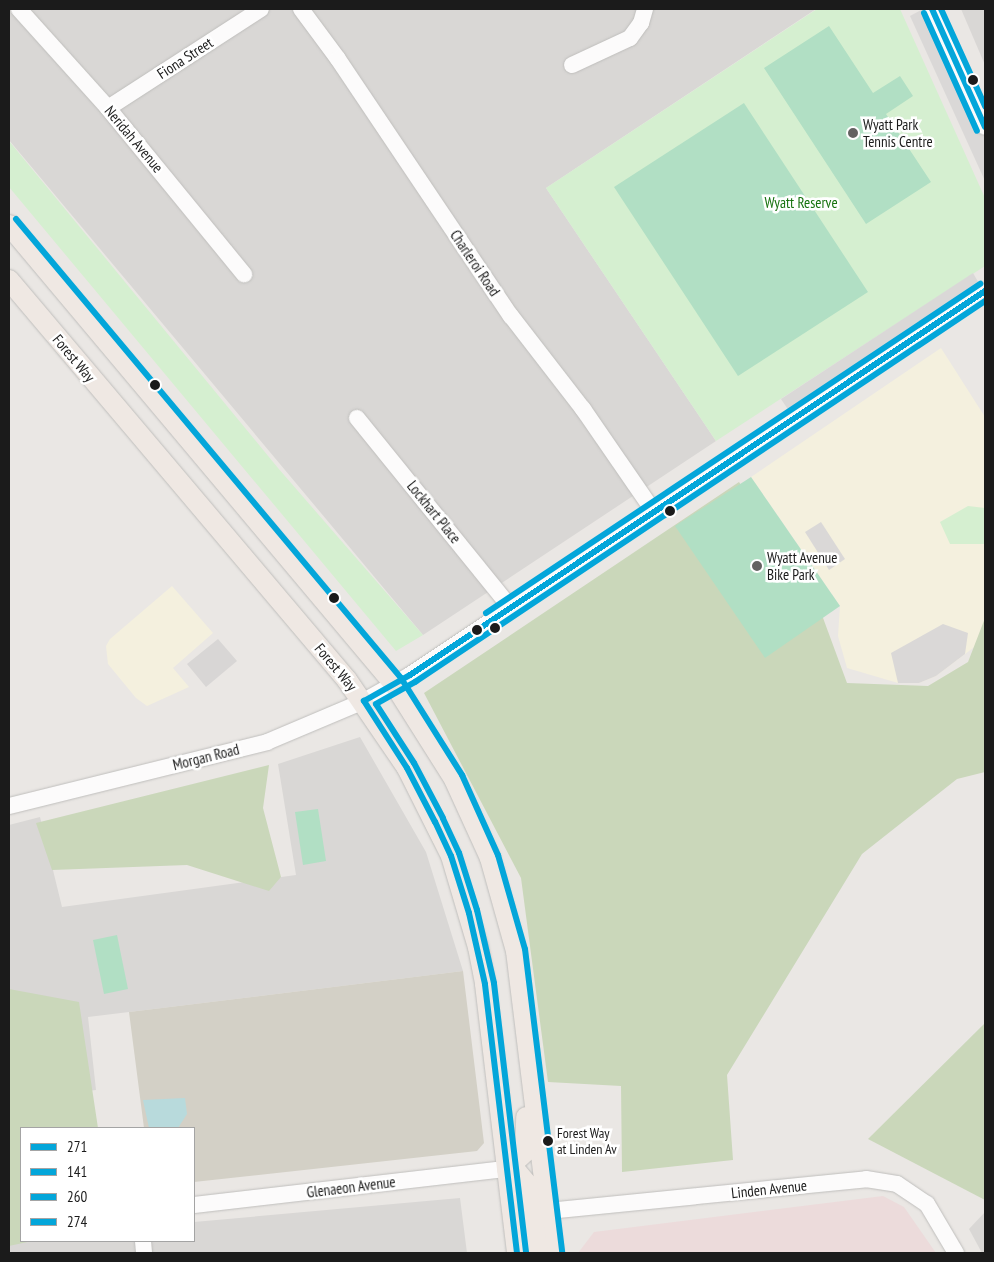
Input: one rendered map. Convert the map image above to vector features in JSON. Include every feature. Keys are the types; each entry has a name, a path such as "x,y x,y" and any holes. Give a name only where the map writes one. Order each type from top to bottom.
{"main road":[{"path":"9,225 394,684 440,753 473,816 490,858 516,951 528,1036 553,1253"},
{"name":"Forest Way","path":"9,280 364,701 407,768 451,856 462,890 485,984 517,1253"},
{"path":"507,1169 522,1158 527,1143 521,1068 528,1036"},
{"path":"507,1169 516,1172 527,1184 538,1253"}],"street":[{"name":"Neridah Avenue","path":"19,9 108,108 244,274"},
{"name":"Fiona Street","path":"108,108 261,9"},
{"name":"Charleroi Road","path":"301,9 344,67 510,316 583,409 654,512"},
{"path":"572,65 630,38 641,23 645,9"},
{"path":"932,9 985,127"},
{"name":"Morgan Road","path":"9,806 267,742 364,701 394,684 985,291"},
{"name":"Lockhart Place","path":"357,418 510,607"},
{"name":"Glenaeon Avenue","path":"195,1205 507,1169"},
{"name":"Linden Avenue","path":"548,1211 866,1179 897,1184 927,1204 956,1253"}],"shaded area":[{"path":"9,9 816,9 546,188 716,441 423,635 9,140"},
{"path":"923,9 932,9 985,127 985,181 910,16"},
{"path":"961,9 985,9 985,65"},
{"path":"973,273 984,292 795,420 781,399"},
{"path":"941,348 985,417 985,639 936,676 919,683 898,683 847,668 838,636 840,606 751,477"},
{"path":"821,522 845,559 829,570 805,532"},
{"path":"172,586 213,633 173,668 189,687 147,706 136,698 108,664 106,646 110,639"},
{"path":"943,624 968,633 965,654 936,676 919,683 898,683 891,653"},
{"path":"218,639 237,661 206,687 187,664"},
{"path":"360,737 426,852 463,971 88,1017 96,1090 9,1100 9,825 40,817 62,907 296,875 278,764"},
{"path":"463,971 484,1143 477,1151 195,1182 195,1127 144,1127 129,1012"},
{"path":"883,1196 904,1207 936,1253 578,1253 594,1232"},
{"path":"460,1198 467,1253 9,1253 9,1238 20,1242 195,1242 195,1222"},
{"path":"985,1212 985,1253 982,1253 969,1229"}],"green space":[{"name":"Wyatt Reserve","path":"817,9 900,9 985,198 985,266 716,441 546,188"},
{"name":"Wyatt Park Tennis Centre","path":"829,26 873,93 900,76 913,96 886,114 931,182 866,224 764,68"},
{"path":"744,103 868,292 738,376 614,187"},
{"path":"9,141 278,468 423,635 396,651 9,187"},
{"name":"Wyatt Avenue Bike Park","path":"751,477 840,606 765,658 675,526"},
{"path":"739,482 819,607 847,683 928,686 968,662 985,618 985,772 957,779 862,854 727,1075 733,1160 622,1172 621,1086 548,1082 521,878 424,693"},
{"path":"968,506 985,508 985,544 950,544 940,522"},
{"path":"269,765 263,808 281,877 269,891 187,865 52,870 36,823"},
{"path":"318,809 326,861 303,865 295,812"},
{"path":"117,935 128,989 104,994 93,940"},
{"path":"9,989 79,1002 98,1127 20,1127 20,1242 27,1242 9,1246"},
{"path":"985,1023 985,1200 868,1139"}],"water":[{"path":"185,1098 187,1114 179,1127 149,1127 143,1100"}],"transit line":[{"name":"271","path":"932,9 985,127"},
{"name":"274","path":"941,9 985,106"},
{"name":"141","path":"924,13 977,131"},
{"name":"260","path":"16,219 401,678 462,775 498,855 525,949 562,1252"},
{"name":"274","path":"486,613 980,284"},
{"name":"271","path":"517,1253 485,984 469,913 451,856 435,822 407,768 364,701 410,675 985,291"},
{"name":"141","path":"526,1252 494,983 477,910 459,853 443,818 414,763 376,704 415,682 985,301"}],"place":[{"name":"Wyatt Park Tennis Centre","path":"853,133"},
{"name":"Wyatt Avenue Bike Park","path":"757,566"},
{"name":"Forest Way at Linden Av","path":"548,1141"}]}
